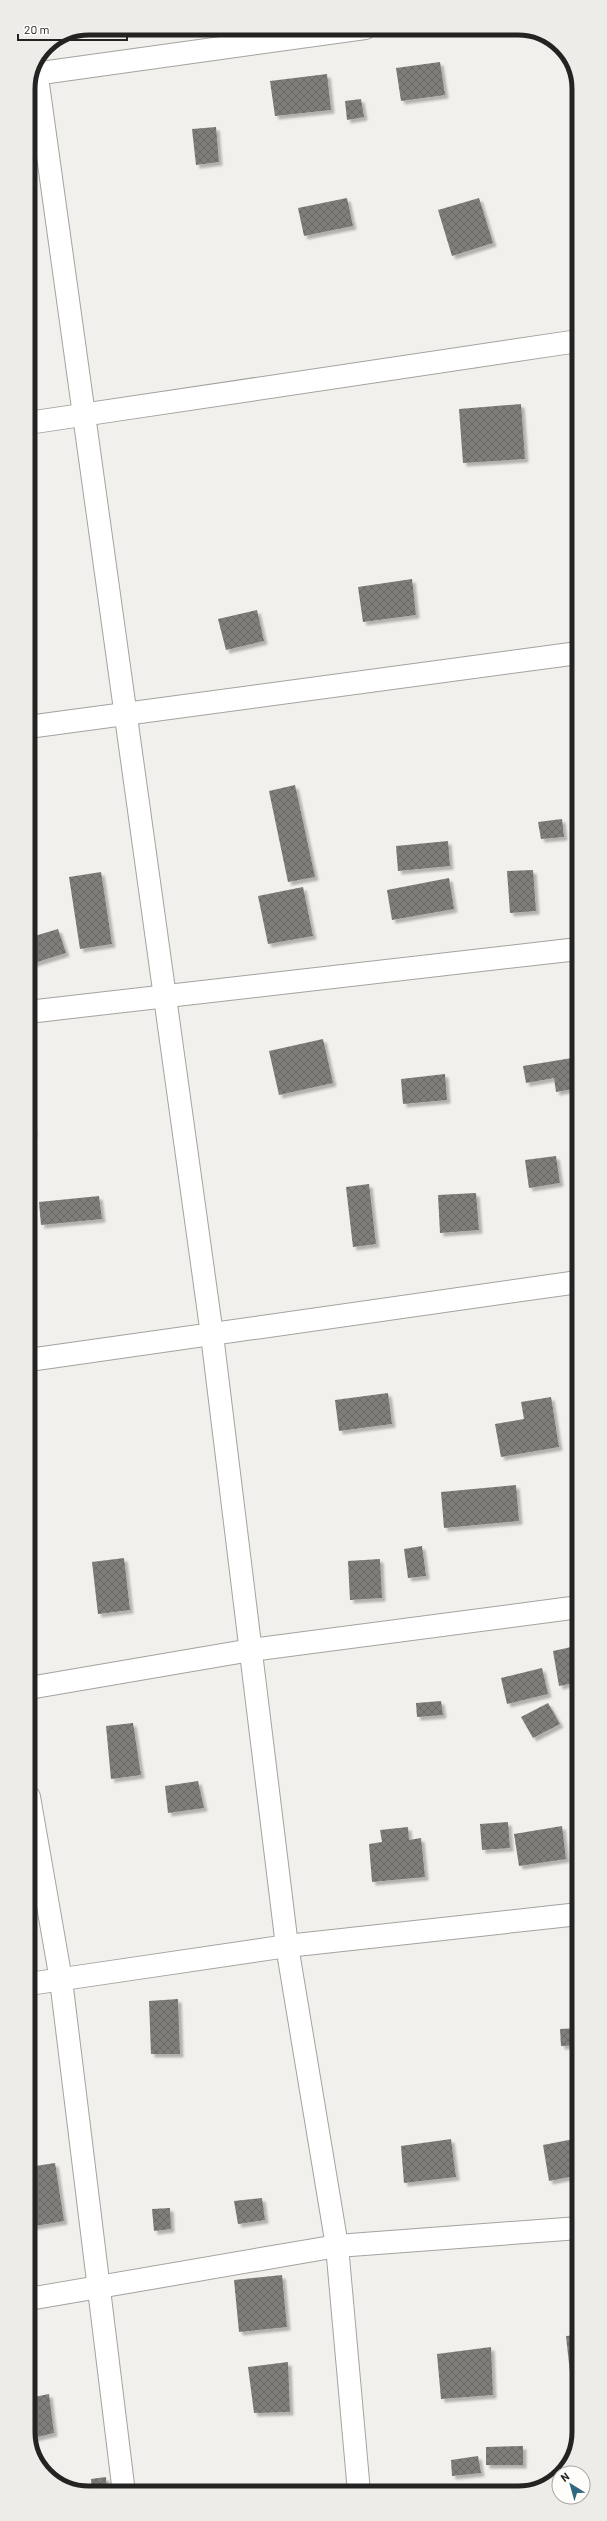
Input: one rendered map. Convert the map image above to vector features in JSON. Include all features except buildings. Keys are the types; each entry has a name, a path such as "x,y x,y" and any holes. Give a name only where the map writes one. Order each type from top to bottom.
{"street":[{"path":"38,73 314,35"},
{"path":"36,79 212,1335 288,1946 337,2246 358,2486"},
{"path":"35,422 572,343"},
{"path":"35,726 572,654"},
{"path":"35,1011 165,995 572,950"},
{"path":"35,1359 572,1283"},
{"path":"35,1687 251,1650 572,1608"},
{"path":"35,1832 61,1980 100,2287 123,2486"},
{"path":"35,1983 288,1946 572,1915"},
{"path":"35,2298 337,2246 572,2229"}]}
